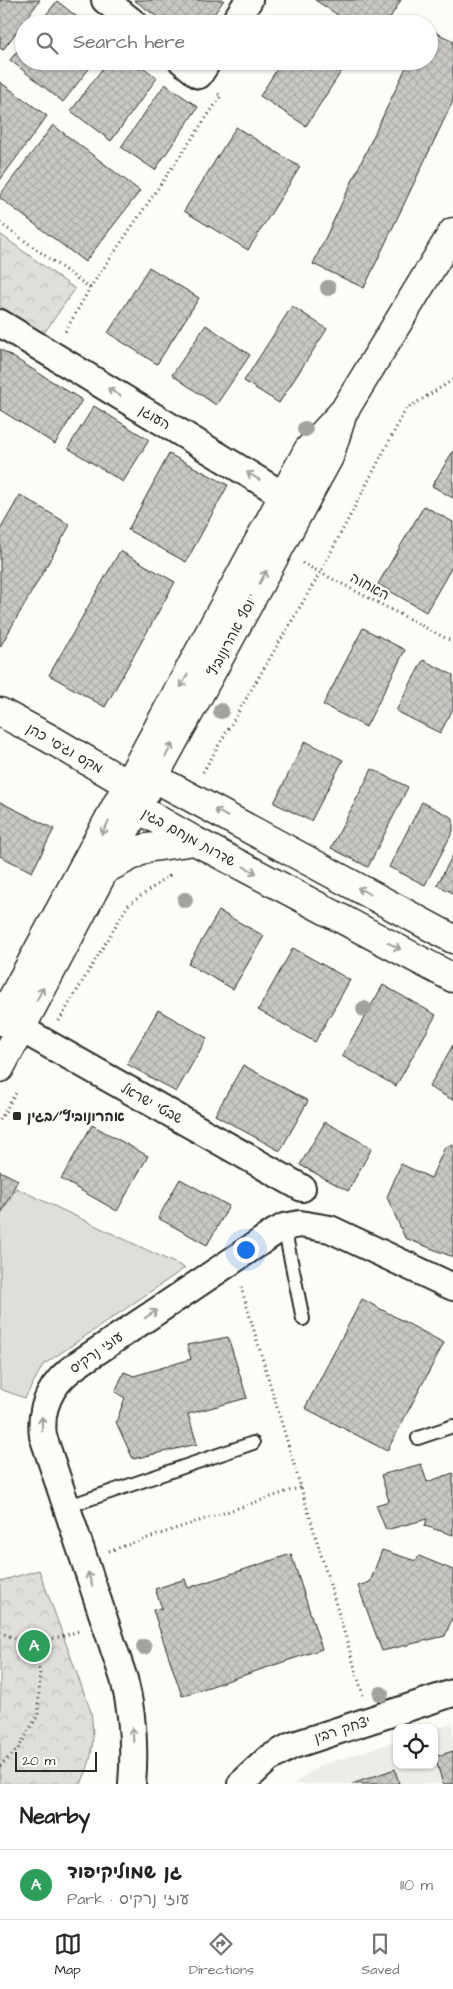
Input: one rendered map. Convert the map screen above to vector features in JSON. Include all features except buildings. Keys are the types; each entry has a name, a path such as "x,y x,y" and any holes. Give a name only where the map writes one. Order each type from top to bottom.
{"street":[{"path":"105,0 124,15"},
{"path":"239,15 249,0"},
{"name":"יוסף אהרונוביץ'","path":"8,1023 106,870 140,790 283,494 308,450 344,411 453,232"},
{"name":"העוגן","path":"0,323 283,494"},
{"name":"יוסף אהרונוביץ'","path":"0,1068 8,1023 329,457 344,411"},
{"path":"283,494 292,524"},
{"name":"מקס וג'סי כהן","path":"0,712 140,790"},
{"path":"140,790 189,796 453,939"},
{"name":"שדרות מנחם בגין","path":"140,790 194,841 453,978"},
{"path":"106,870 146,848 194,841"},
{"name":"שבטי ישראל","path":"8,1023 302,1188"},
{"name":"עוזי נרקיס","path":"132,1784 133,1737 124,1679 43,1436 44,1408 51,1391 70,1369 284,1227 307,1224 330,1229 453,1287"},
{"name":"יצחק רבין","path":"242,1784 268,1759 291,1746 453,1693"}],"lane":[{"path":"284,1227 303,1320"},
{"path":"418,1438 453,1426"},
{"path":"66,1507 253,1442"}],"path":[{"path":"52,354 90,288 221,96 199,70"},
{"path":"0,223 90,288"},
{"path":"189,796 320,573 406,409 453,380"},
{"name":"האחוה","path":"277,550 453,642"},
{"path":"46,1043 128,905 169,876 157,846"},
{"path":"0,1120 20,1086"},
{"path":"233,1260 370,1719"},
{"path":"84,1560 301,1487"},
{"path":"21,1641 56,1638 106,1624"},
{"path":"0,1632 21,1641 34,1657 40,1672 38,1716 18,1749 0,1766"}],"shaded area":[{"path":"453,1723 453,1784 293,1784 321,1765 393,1742 393,1769 438,1769 438,1728"}],"green space":[{"path":"0,234 75,289 44,333 0,306"},
{"path":"16,1188 185,1268 43,1365 25,1398 0,1389 0,1216"},
{"path":"39,1570 91,1712 92,1749 81,1784 0,1784 0,1581"}],"place":[{"name":"אהרונוביץ׳/בגין","path":"17,1116"},
{"name":"גן שמוליקיפוד","path":"34,1646"}]}
